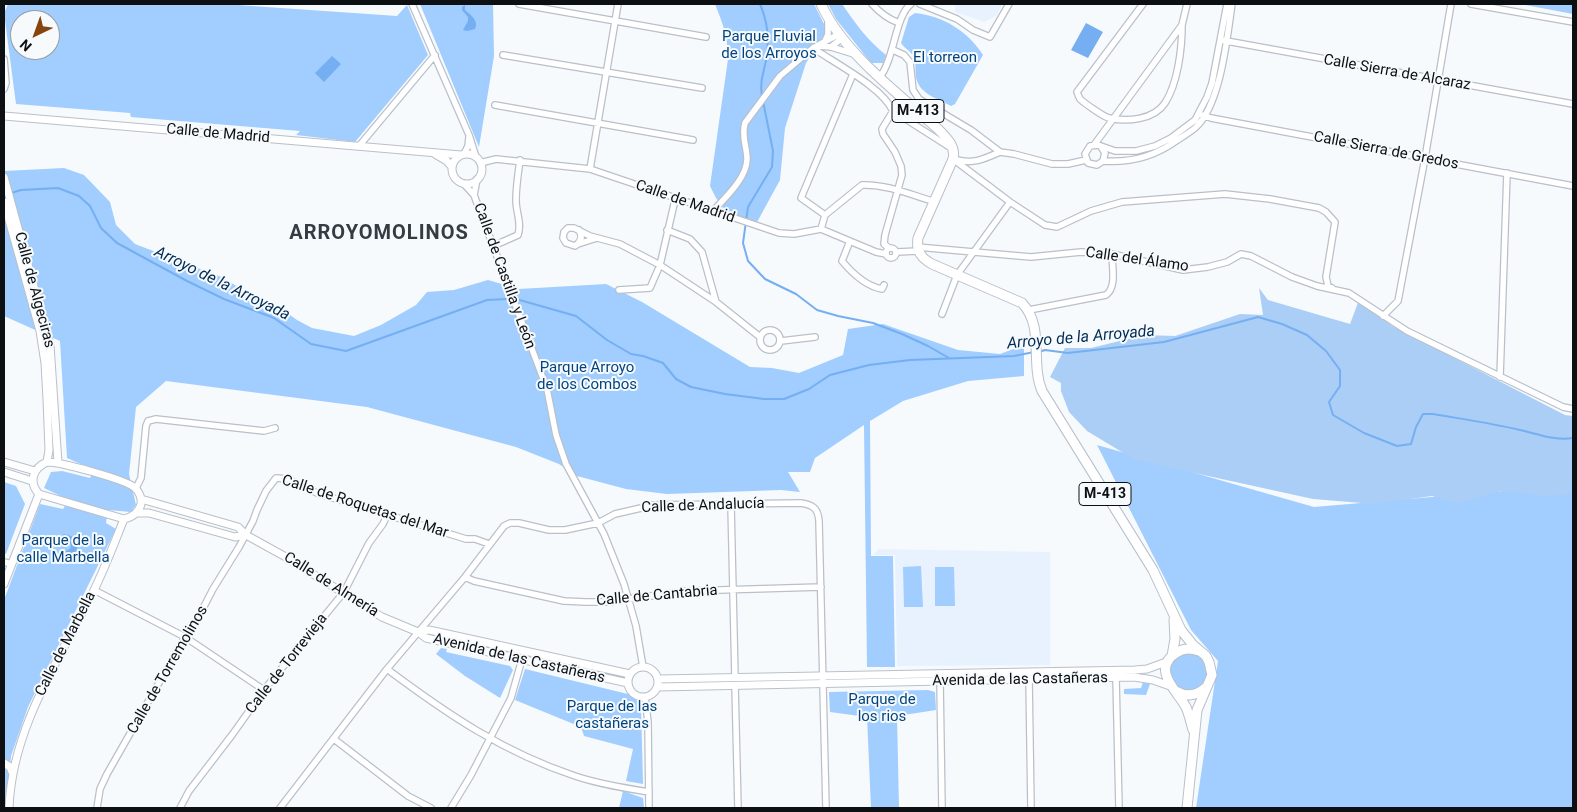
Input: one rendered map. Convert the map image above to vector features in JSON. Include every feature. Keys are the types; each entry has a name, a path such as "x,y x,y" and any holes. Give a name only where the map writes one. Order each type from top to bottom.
{"main road":[{"name":"M-413","path":"821,4 828,18 857,55 938,129 953,149"},
{"path":"953,149 953,159 920,233 918,249 926,260 1022,303 1029,310"},
{"name":"M-413","path":"1029,310 1036,337 1037,371 1042,391 1153,570 1181,630 1210,662 1212,668 1210,682 1197,710 1187,808"},
{"name":"M-413","path":"1174,615 1175,639 1166,673 1186,708 1194,737"},
{"path":"1170,658 1182,650 1188,649 1200,652"},
{"path":"1173,688 1189,695 1198,693 1206,688"}],"street":[{"path":"412,4 469,135 478,160 480,174 469,183 463,183 455,177 447,161 433,152"},
{"path":"519,4 706,37"},
{"path":"590,169 618,4"},
{"path":"873,4 889,20 899,23"},
{"path":"880,77 893,50 899,23 906,8 911,4"},
{"path":"920,4 956,19 973,30 990,37 1009,4"},
{"path":"1132,4 1141,6 1077,92 1080,99 1107,118 1137,119 1152,115 1165,102 1175,80 1182,39 1182,25 1187,4"},
{"path":"1224,40 1227,4"},
{"path":"893,50 904,55 910,62 913,90 919,99 941,114 971,130 1000,152 1052,164 1068,164 1086,160 1094,165 1103,161 1139,159 1165,149 1195,128 1212,83 1232,4"},
{"path":"1383,316 1398,301 1451,4"},
{"path":"1470,4 1573,22"},
{"path":"712,212 741,180 746,169 747,159 743,129 745,123 780,76 826,39 829,27 828,18"},
{"path":"1086,160 1086,151 1094,145 1182,25"},
{"path":"815,47 841,36"},
{"path":"831,47 841,36"},
{"name":"Calle Sierra de Alcaraz","path":"1224,40 1573,104"},
{"path":"815,47 831,47 857,55"},
{"path":"815,47 886,100 893,111 953,149"},
{"path":"359,146 435,55"},
{"path":"502,55 702,88"},
{"path":"4,59 6,83 4,89"},
{"path":"825,215 801,198 853,74"},
{"path":"886,100 892,88"},
{"path":"495,105 693,140"},
{"path":"888,251 894,249 897,252 896,256 889,258 884,244 902,175 902,166 882,129 893,111"},
{"path":"1094,145 1115,150 1136,151 1154,146 1171,138 1201,115"},
{"name":"Calle Sierra de Gredos","path":"1201,115 1573,186"},
{"name":"Calle de Madrid","path":"4,116 472,155 478,160 520,160 590,169 675,200 778,233 794,234 821,230 876,252 888,251"},
{"path":"452,168 453,162 462,155 468,146 469,135"},
{"path":"1101,147 1105,153 1103,161"},
{"path":"953,159 968,162 986,158 1000,152"},
{"path":"953,159 1010,202 1045,225 1057,227 1091,211 1122,202 1200,195 1226,194 1270,199 1318,208 1326,212 1334,222 1326,277 1328,286 1333,290"},
{"path":"493,246 518,235 520,230 516,202 520,160"},
{"path":"1500,378 1506,174"},
{"name":"Calle de Algeciras","path":"4,177 46,347 58,463"},
{"name":"Calle de Castilla y León","path":"474,195 476,179"},
{"name":"Calle de Castilla y León","path":"463,183 474,195 546,389 556,435 566,464 615,559 629,599 643,667"},
{"path":"821,230 825,215 862,185 897,191 935,202"},
{"path":"619,290 650,288 660,265 675,200"},
{"name":"Calle de Algeciras","path":"4,202 46,347 49,450 47,462"},
{"path":"942,314 957,275 1010,202"},
{"path":"597,238 569,245 564,241 563,235 568,228 574,228 597,238 620,244 660,265 716,302 760,337"},
{"path":"578,244 582,236 579,230"},
{"path":"667,230 690,239 702,252 716,302"},
{"path":"850,241 842,261 860,280 882,289 884,285"},
{"name":"Calle del Álamo","path":"897,252 918,249 1031,257 1080,252 1112,254 1183,270 1208,268 1227,262 1241,254 1251,256 1292,277 1359,298 1407,332 1500,378 1563,407 1573,409"},
{"path":"1029,310 1106,295 1113,284 1112,254"},
{"path":"1317,286 1326,277"},
{"path":"767,330 775,331 780,336 781,341 779,346 773,350 764,349 760,343 760,337 767,330"},
{"path":"781,341 815,337"},
{"path":"136,488 141,478 148,421 156,419 264,431 275,428"},
{"path":"4,462 35,471"},
{"path":"47,462 58,463 120,481 136,488 141,500 139,508 132,518 124,519 39,494 35,490 32,481 35,471 47,462"},
{"path":"4,472 32,481"},
{"name":"Calle de Roquetas del Mar","path":"246,535 266,491 276,478 281,477 317,493 466,539 474,539 489,544"},
{"path":"4,584 39,494"},
{"name":"Calle de Almería","path":"141,500 238,527 246,535 344,592 382,617 418,632"},
{"name":"Calle de Andalucía","path":"489,544 504,526 510,523 519,523 549,530 565,530 598,523 615,514 654,505 801,503 811,505 819,513 821,587"},
{"path":"731,505 738,808"},
{"name":"Calle de Almería","path":"136,513 149,513 235,537 246,535"},
{"name":"Calle de Torrevieja","path":"180,808 189,790 232,736 264,690 344,592 369,543 383,524 387,514"},
{"name":"Calle de Marbella","path":"9,808 6,801 12,772 34,707 46,680 94,590 124,519"},
{"name":"Calle de Torremolinos","path":"97,808 100,789 107,774 246,535"},
{"path":"280,808 387,669 465,577 489,544"},
{"path":"4,562 12,564"},
{"name":"Calle de Cantabria","path":"465,577 564,600 608,602 686,591 821,587"},
{"path":"821,587 826,808"},
{"path":"94,590 185,637 264,690"},
{"name":"Avenida de las Castañeras","path":"418,632 429,630 630,674"},
{"name":"Avenida de las Castañeras","path":"418,632 426,638 628,683"},
{"name":"Avenida de las Castañeras","path":"658,683 824,680 1147,669 1170,658"},
{"path":"451,808 464,789 511,698 522,659"},
{"path":"643,667 650,669 658,683 652,694 645,697 636,696 631,691 628,683 633,670 643,667"},
{"path":"387,669 437,706 490,739 523,755 574,775 601,783 649,792"},
{"name":"Avenida de las Castañeras","path":"824,680 940,681 1144,677 1173,688"},
{"path":"1116,678 1119,808"},
{"path":"1028,679 1031,808"},
{"path":"940,681 942,808"},
{"path":"645,697 648,722 649,808"},
{"path":"334,739 408,796 431,808"},
{"path":"4,763 10,767 12,772"}],"shaded area":[{"path":"466,4 469,4 465,5 465,10 474,18 476,23 475,29 467,31 463,30 468,17 462,10 462,7"},
{"path":"955,4 1003,4 996,16 984,22 955,12"},
{"path":"1086,23 1103,32 1088,58 1071,50"},
{"path":"332,56 341,64 324,82 315,73"},
{"path":"1259,288 1268,300 1350,324 1359,300 1392,326 1565,415 1573,416 1573,491 1567,495 1544,496 1500,491 1458,504 1432,496 1374,504 1313,499 1135,460 1087,431 1069,412 1061,391 1061,383 1050,377 1065,348 1091,348 1144,335 1175,336 1240,314 1263,315"},
{"path":"64,534 81,539 73,557 63,552 70,549 71,546 66,538 62,543 51,546"},
{"path":"878,549 1050,552 1050,665 897,666 895,555 873,555"}],"green space":[{"path":"8,4 223,4 397,16 407,5 428,55 355,142 296,135 300,131 131,117 130,113 16,104 10,60 60,60 60,10 10,10 10,58 4,13"},
{"path":"420,4 493,4 494,56 479,147"},
{"name":"Parque Fluvial de los Arroyos","path":"715,4 814,4 827,30 806,63 785,128 780,180 756,224 725,210 710,186 728,59 724,31"},
{"path":"828,4 842,4 868,38 886,55 883,63 871,63 836,19"},
{"path":"1520,4 1573,4 1573,14"},
{"name":"El torreon","path":"915,13 935,17 954,26 977,46 983,55 955,104 951,106 931,96 919,86 916,78 914,57 901,43 909,17"},
{"name":"Parque Arroyo de los Combos","path":"64,168 84,175 110,202 116,225 135,244 221,277 252,295 279,307 312,328 354,336 381,325 416,305 427,292 454,290 488,280 519,289 606,284 642,302 750,367 772,368 799,373 843,355 848,329 883,324 958,350 1000,354 1024,345 1024,376 968,381 903,401 870,421 871,556 893,556 895,667 867,667 864,425 815,458 810,472 788,472 800,492 781,490 667,494 626,489 577,476 559,464 516,447 367,407 166,381 136,407 129,474 136,505 131,512 108,510 106,523 116,529 28,707 11,756 6,808 4,808 4,600 40,504 63,509 69,500 44,488 51,472 62,471 90,478 94,470 67,458 60,341 4,316 4,171"},
{"path":"1097,445 1314,507 1573,485 1573,808 1196,808 1218,661 1191,630"},
{"path":"4,482 16,486 25,504 6,554 4,553"},
{"path":"921,566 923,607 904,607 903,567"},
{"path":"935,567 954,567 955,606 935,606"},
{"path":"441,648 447,649 446,652 510,666 513,670 500,698 465,676 436,654"},
{"path":"1188,653 1195,654 1201,659 1206,665 1206,679 1201,685 1195,690 1188,691 1181,690 1175,685 1170,679 1169,672 1170,665 1175,659 1181,654"},
{"name":"Parque de las castañeras","path":"525,669 636,696 641,707 643,784 626,781 633,749 584,736 581,727 515,700"},
{"path":"1143,682 1150,684 1146,695 1124,694 1124,689 1141,688"},
{"name":"Parque de los rios","path":"928,690 935,692 936,710 897,716 899,808 871,808 867,717 830,712 829,692"},
{"path":"623,791 643,798 644,808 619,808"}],"waterway":[{"path":"760,4 766,22 768,41 762,80 762,97"},
{"path":"763,101 773,151 772,167 748,207 743,243 748,261 765,279 796,294 817,310 873,323 902,334 949,358"},
{"name":"Arroyo de la Arroyada","path":"11,193 21,190 58,188 79,196 90,206 101,228 117,243 224,299 274,318 311,344 346,351 487,300 507,299"},
{"name":"Arroyo de la Arroyada","path":"516,299 576,316 607,340 631,354 663,363 676,379 691,387 764,399 784,399 809,389 830,375 869,365 910,360 1014,356 1034,352"},
{"name":"Arroyo de la Arroyada","path":"1039,352 1045,350 1068,353 1164,342 1258,317 1282,324 1307,335 1326,351 1340,370 1340,386 1329,402 1333,415 1364,433 1397,446 1411,444 1416,427 1423,414 1487,423 1553,438 1573,438"}],"district":[{"name":"ARROYOMOLINOS","path":"379,234"}],"park label":[{"name":"Parque de la calle Marbella","path":"63,550"}]}
